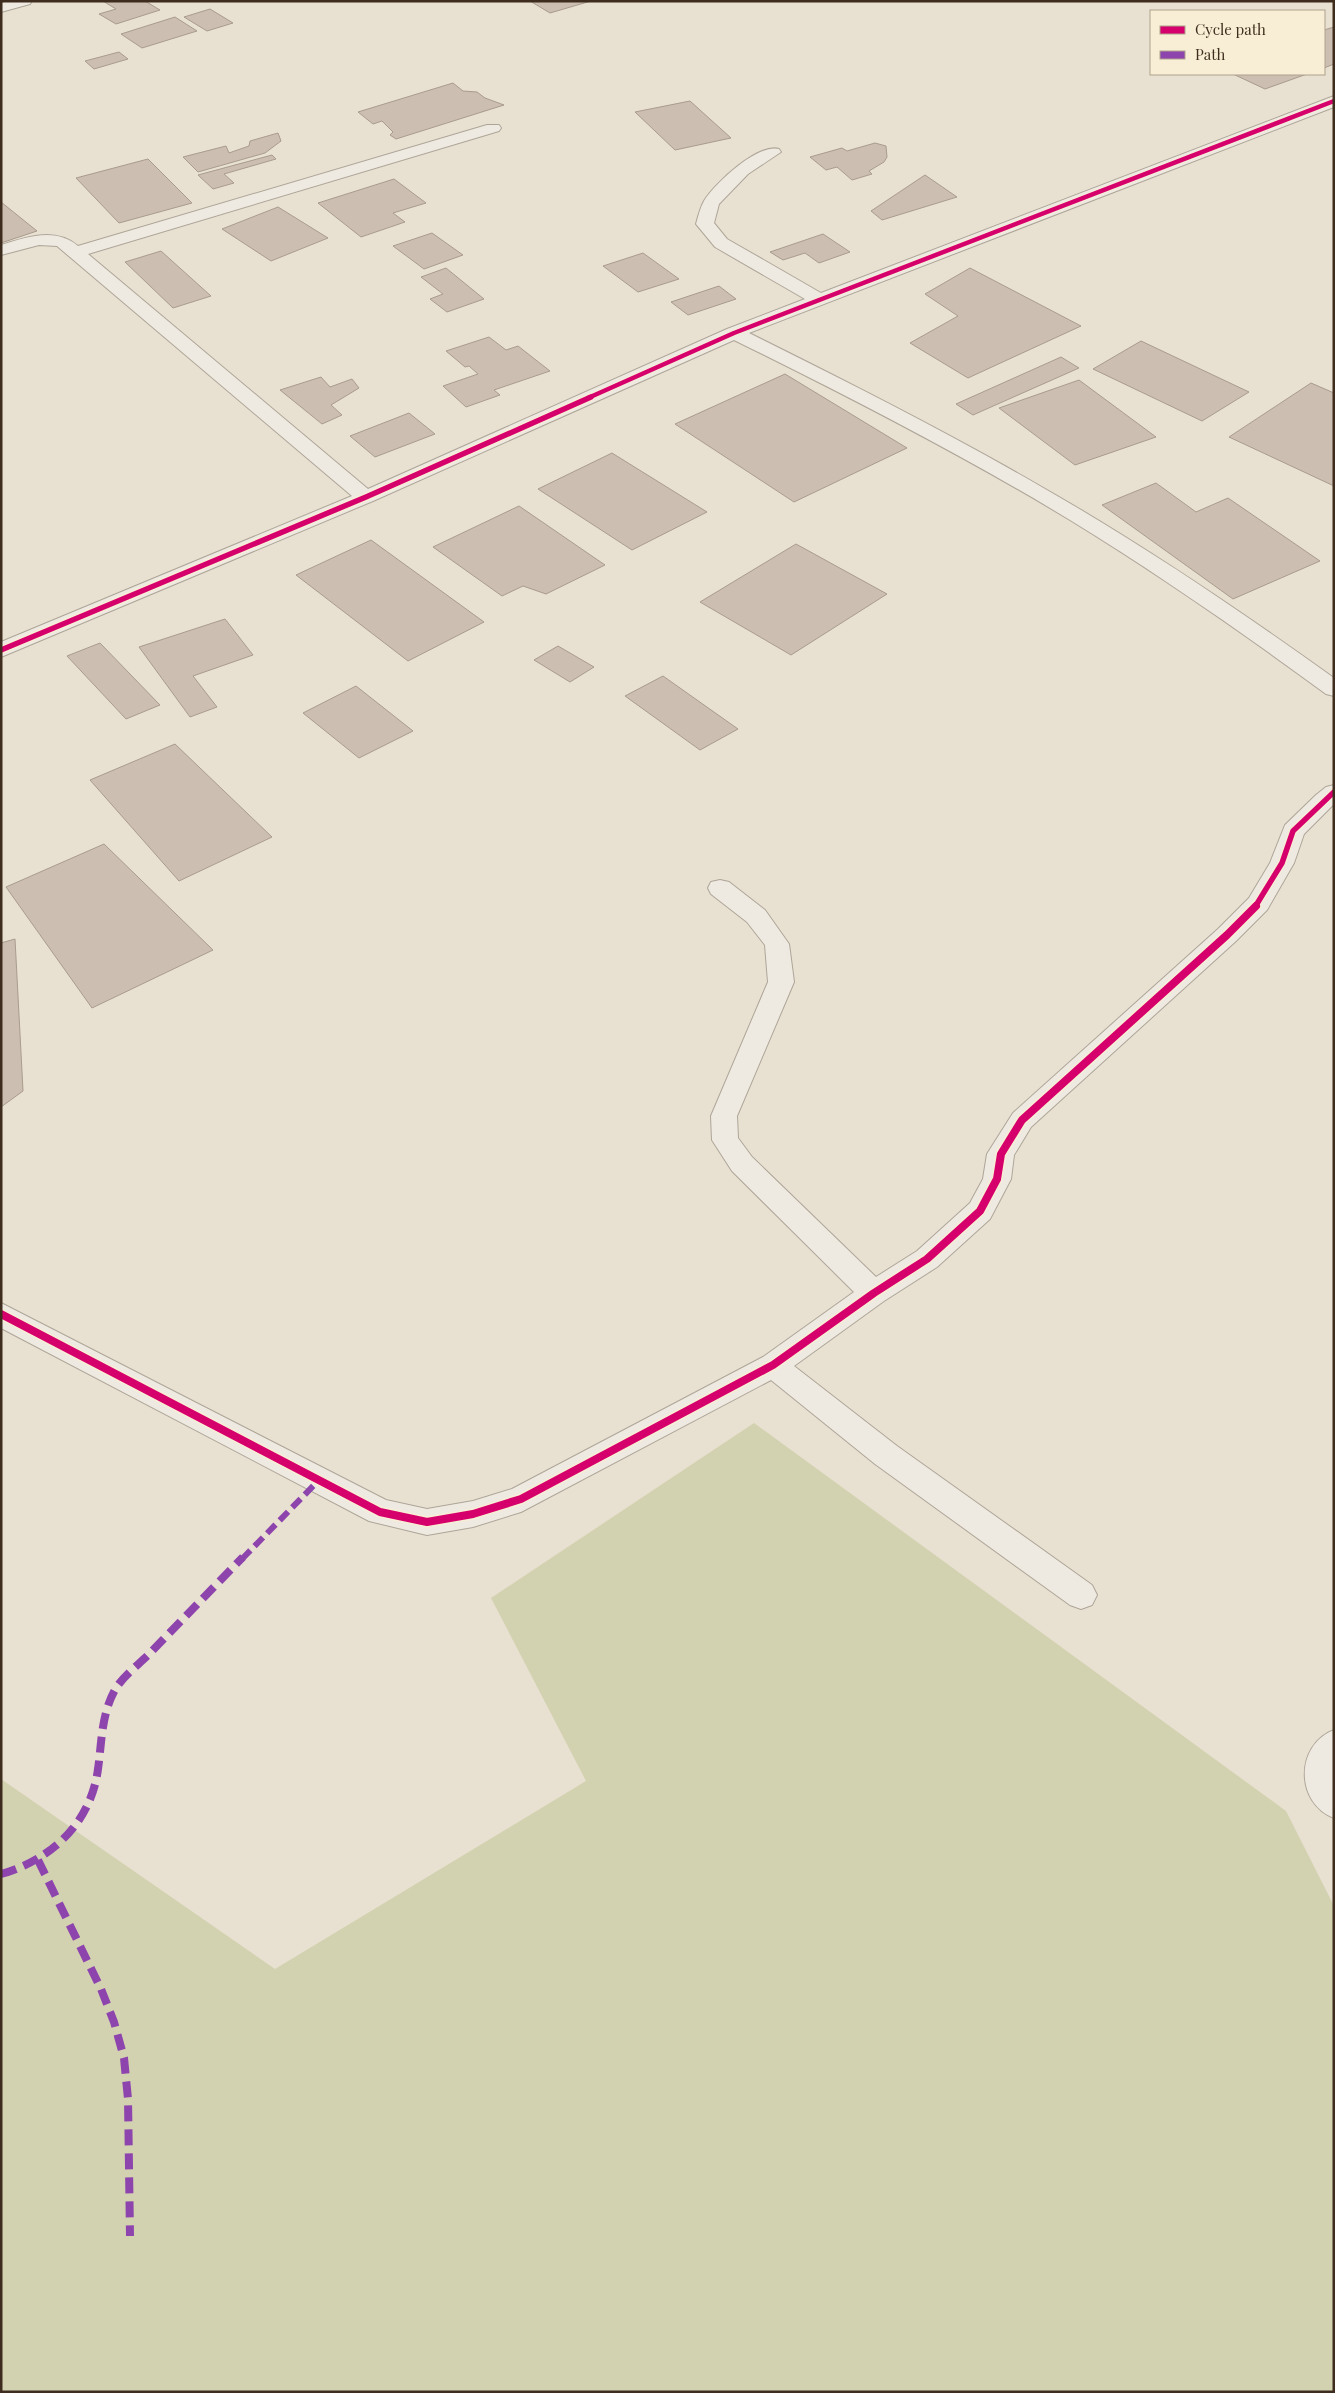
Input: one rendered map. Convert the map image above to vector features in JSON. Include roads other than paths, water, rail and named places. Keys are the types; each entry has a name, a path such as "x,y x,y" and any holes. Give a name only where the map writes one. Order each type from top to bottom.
{"street":[{"path":"1,8 25,1"},
{"path":"1,650 366,497 734,333 1334,101"},
{"path":"76,252 493,128"},
{"path":"773,152 742,170 711,203 705,224 721,244 820,300"},
{"path":"1,250 49,239 62,242 366,497"},
{"path":"734,333 860,395 990,466 1124,546 1262,637 1334,689"},
{"path":"1,1314 380,1512 427,1522 473,1514 521,1499 773,1365 874,1293 927,1259 980,1211 997,1179 1001,1154 1022,1120 1227,935 1258,904 1282,863 1293,831 1334,792"},
{"path":"720,888 756,916 777,944 781,982 724,1116 725,1140 742,1164 874,1293"},
{"path":"773,1365 896,1464 1081,1595"},
{"path":"1334,1744 1324,1756 1319,1769 1322,1782 1334,1802"}]}
